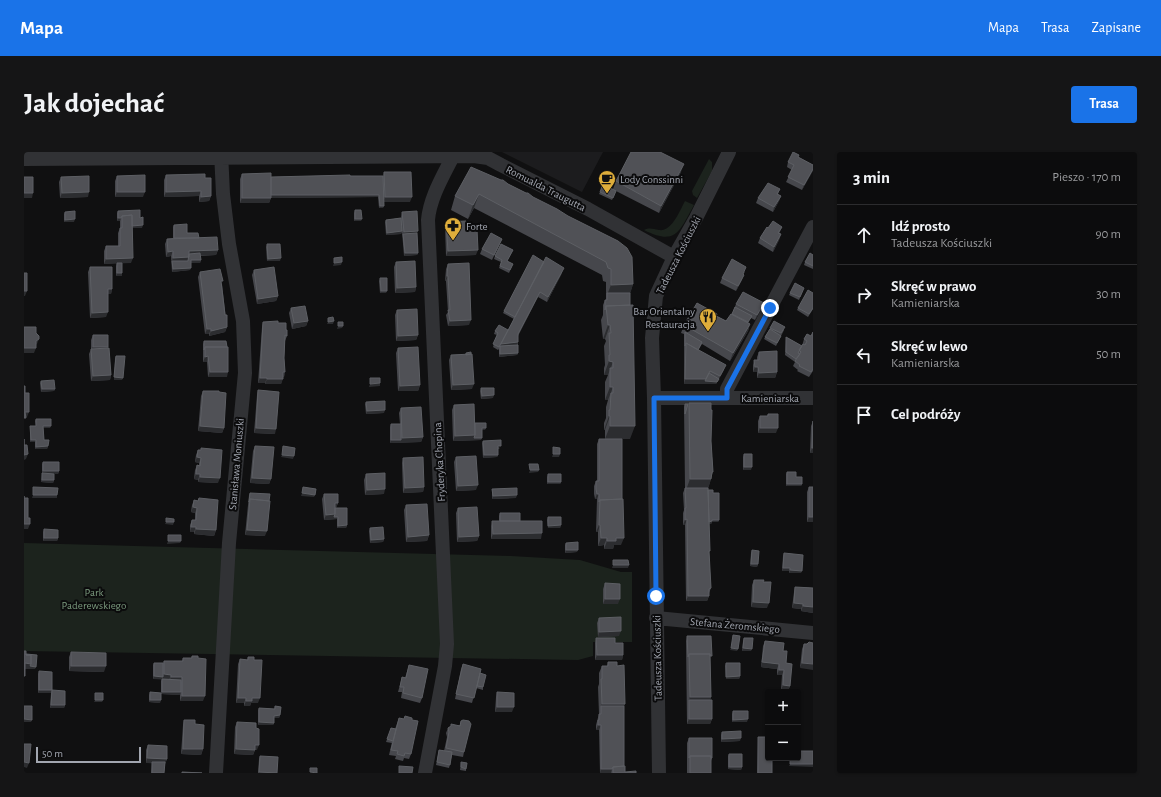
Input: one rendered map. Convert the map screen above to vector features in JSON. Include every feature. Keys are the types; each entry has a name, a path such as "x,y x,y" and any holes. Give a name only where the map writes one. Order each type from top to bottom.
{"street":[{"name":"Tadeusza Kościuszki","path":"659,773 652,338 654,309 656,296 674,257 696,218 729,152"},
{"name":"Romualda Traugutta","path":"24,159 220,154 455,154 488,158 588,209 674,257"},
{"name":"Stanisława Moniuszki","path":"216,773 229,543 245,373 243,321 229,244 220,154"},
{"name":"Fryderyka Chopina","path":"424,773 445,666 447,644 428,220 432,202 455,154"},
{"name":"Kamieniarska","path":"727,398 727,389 813,227"},
{"name":"Kamieniarska","path":"654,398 813,398"},
{"name":"Stefana Żeromskiego","path":"656,618 813,633"}],"shaded area":[{"path":"502,152 603,152 582,192"}],"green space":[{"path":"709,159 712,162 712,171 697,198 693,195 692,191"},
{"path":"685,201 694,205 684,223 675,234 663,237 644,230 650,228 664,230 668,228 675,220"},
{"name":"Park Paderewskiego","path":"24,543 511,556 580,560 621,572 632,572 632,642 593,642 593,656 578,660 24,651"}],"building":[{"path":"631,152 660,152 684,164 661,206 616,181"},
{"path":"793,152 799,155 798,157 813,165 813,169 804,185 788,177 794,165 788,162"},
{"path":"471,167 503,180 568,216 618,241 627,248 632,257 633,284 611,285 611,269 608,268 606,262 479,194 473,205 455,196"},
{"path":"384,172 411,172 412,197 385,197"},
{"path":"271,173 271,198 242,198 242,174"},
{"path":"205,174 205,178 211,178 211,196 201,197 201,191 166,192 166,175"},
{"path":"145,175 145,192 117,192 117,176"},
{"path":"350,175 383,176 384,206 380,206 379,195 271,195 271,177"},
{"path":"89,176 89,192 62,193 61,177"},
{"path":"24,177 33,177 33,193 24,193"},
{"path":"768,183 780,189 777,194 781,196 774,207 758,198"},
{"name":"Lody Conssinni","path":"603,184 616,191 613,198 600,192"},
{"path":"140,210 140,218 143,217 143,225 132,226 132,215 118,218 118,211"},
{"path":"355,210 361,210 362,219 355,219"},
{"path":"75,211 75,219 65,220 65,212"},
{"path":"417,211 418,231 404,232 402,212"},
{"path":"132,215 133,258 106,259 106,246 120,246 122,216"},
{"path":"401,218 402,231 387,233 386,220"},
{"path":"466,221 466,230 477,229 478,250 448,251 446,222"},
{"path":"773,221 782,227 778,233 781,234 774,247 760,238"},
{"path":"469,223 470,230 466,230 466,224"},
{"path":"187,224 187,233 198,233 199,238 174,238 174,225"},
{"path":"417,233 418,253 405,253 403,234"},
{"path":"491,233 502,239 494,255 482,249"},
{"path":"217,237 218,250 189,251 189,257 173,258 173,251 168,252 167,239"},
{"path":"267,244 280,244 281,258 268,259"},
{"path":"501,244 513,250 507,261 513,264 510,270 500,266 502,260 495,256"},
{"path":"200,253 201,260 191,260 191,268 173,269 172,261 188,261 189,254"},
{"path":"810,253 813,255 813,266 805,262"},
{"path":"533,255 544,262 515,317 504,311"},
{"path":"342,257 342,262 334,263 334,258"},
{"path":"546,257 564,268 548,297 540,292 518,334 518,342 501,344"},
{"path":"732,259 746,267 743,274 744,275 738,286 722,278"},
{"path":"415,261 416,287 397,288 396,262"},
{"path":"117,263 122,263 122,273 117,273"},
{"path":"469,263 471,320 450,321 448,310 450,310 447,276 448,264"},
{"path":"90,267 112,267 112,289 108,289 108,312 92,313"},
{"path":"274,267 278,296 258,299 254,270"},
{"path":"220,269 223,281 221,281 225,315 227,315 227,327 211,331 211,329 207,329 200,272"},
{"path":"24,273 27,273 27,291 24,291"},
{"path":"380,278 387,278 387,291 381,291"},
{"path":"795,283 804,288 800,297 790,293"},
{"path":"808,290 813,293 813,308 809,314 798,308"},
{"path":"743,292 764,303 757,315 736,304"},
{"path":"607,293 630,293 630,305 606,306 605,310"},
{"path":"697,303 717,314 716,316 726,321 731,314 750,324 733,353 684,325"},
{"path":"633,305 635,426 610,426 609,410 613,387 610,387 610,368 613,368 613,362 609,361 609,333 611,333 610,325 608,325 606,306"},
{"path":"305,306 308,321 294,323 291,308"},
{"path":"735,307 752,316 748,322 732,314"},
{"path":"417,309 418,335 398,336 397,310"},
{"path":"333,317 334,321 328,322 328,318"},
{"path":"278,321 278,323 286,323 287,330 287,336 285,335 285,372 283,372 283,379 260,378 263,322"},
{"path":"774,321 785,327 781,333 770,328"},
{"path":"338,322 343,322 343,326 338,326"},
{"path":"499,325 508,330 499,347 493,344 498,333 495,331"},
{"path":"24,327 36,327 36,333 39,336 39,339 36,341 36,348 24,348"},
{"path":"770,329 781,336 777,343 765,337"},
{"path":"685,332 702,342 698,350 686,343 685,346"},
{"path":"813,332 813,369 811,372 799,366 800,365 795,361 801,352 799,350 807,341 804,339 807,334 811,336"},
{"path":"93,335 108,335 108,347 93,347"},
{"path":"786,337 802,346 798,353 800,354 796,359 786,352"},
{"path":"204,341 226,341 227,347 205,347 204,350"},
{"path":"686,343 726,365 720,376 710,371 706,379 685,379"},
{"path":"518,345 518,353 500,354 500,346"},
{"path":"205,347 228,347 228,372 210,372 208,356 205,357"},
{"path":"418,347 420,385 400,386 398,348"},
{"path":"109,348 111,375 93,376 91,349"},
{"path":"777,351 777,372 759,373 758,367 755,367 754,360 759,360 759,352"},
{"path":"472,354 474,384 453,385 451,355"},
{"path":"116,356 125,356 123,378 114,377"},
{"path":"709,373 719,379 717,382 705,381"},
{"path":"370,378 380,378 380,383 370,384"},
{"path":"54,380 55,389 42,389 41,381"},
{"path":"24,386 25,393 29,393 29,412 25,412 26,418 24,418"},
{"path":"481,388 494,388 494,395 482,396"},
{"path":"258,390 279,392 276,429 256,428"},
{"path":"203,391 219,391 226,393 224,428 200,426"},
{"path":"385,401 385,410 367,411 366,402"},
{"path":"689,403 711,403 713,472 711,479 690,479"},
{"path":"474,404 475,435 455,436 454,405"},
{"path":"685,404 688,404 685,414"},
{"path":"421,407 423,437 402,438 401,408"},
{"path":"768,414 778,414 778,428 760,428 760,416 768,416"},
{"path":"36,419 51,419 51,426 43,426 44,440 49,440 48,446 36,447 36,440 31,440 30,426 36,426"},
{"path":"813,421 813,448 812,448"},
{"path":"475,423 486,423 486,428 482,428 482,438 474,438"},
{"path":"391,424 401,424 401,440 391,440"},
{"path":"599,439 622,439 622,499 600,500 599,502 596,481 599,481"},
{"path":"501,440 501,446 498,446 498,455 484,455 483,441"},
{"path":"24,445 27,445 28,454 24,455"},
{"path":"255,446 274,447 271,479 252,478"},
{"path":"283,446 295,448 294,456 282,455"},
{"path":"553,447 560,448 560,454 553,454"},
{"path":"201,448 222,450 220,478 200,477 200,474 196,474 197,465 200,466 201,458 197,457 198,450 201,450"},
{"path":"744,454 752,454 752,467 744,467"},
{"path":"476,456 478,485 458,486 456,457"},
{"path":"423,457 424,487 405,488 403,458"},
{"path":"43,462 59,462 59,471 43,471"},
{"path":"529,464 538,464 539,470 530,470"},
{"path":"787,472 796,472 796,477 802,477 802,484 787,484"},
{"path":"42,473 54,474 54,480 42,480"},
{"path":"385,473 385,489 367,490 366,474"},
{"path":"548,474 561,474 561,482 548,482"},
{"path":"33,487 58,488 57,495 33,495"},
{"path":"303,487 316,489 315,495 302,493"},
{"path":"809,487 813,487 813,517 809,517"},
{"path":"517,488 517,495 493,496 492,489"},
{"path":"685,488 708,488 711,588 709,589 709,596 688,596"},
{"path":"708,490 713,490 713,493 719,493 719,520 712,520 709,522"},
{"path":"250,493 270,494 269,501 250,499 249,502"},
{"path":"324,494 338,494 338,503 335,503 335,514 326,515"},
{"path":"24,498 28,498 28,518 30,518 30,524 24,524"},
{"path":"199,498 218,500 216,530 196,529 196,527 191,527 192,520 196,520 197,508 193,507 194,500 198,501"},
{"path":"250,499 270,501 267,531 247,530"},
{"path":"623,499 624,538 616,538 616,541 607,541 607,538 601,538 599,525 600,500"},
{"path":"427,504 429,535 408,537 406,505"},
{"path":"477,507 479,536 459,537 458,508"},
{"path":"335,508 347,508 347,525 338,526 338,517 334,517"},
{"path":"500,513 520,513 520,521 500,521"},
{"path":"548,517 561,517 561,525 548,526"},
{"path":"166,518 174,519 174,522 166,522"},
{"path":"492,521 542,521 542,533 493,534"},
{"path":"383,527 384,539 371,540 370,528"},
{"path":"44,529 58,530 58,538 44,538"},
{"path":"168,535 181,535 181,541 168,541"},
{"path":"578,542 578,550 566,550 566,543"},
{"path":"752,550 759,551 758,564 751,564"},
{"path":"784,553 803,555 802,571 783,568"},
{"path":"613,560 628,560 629,565 613,565"},
{"path":"754,580 771,582 769,603 753,602"},
{"path":"605,583 620,584 620,599 605,599"},
{"path":"795,587 813,588 813,607 794,603"},
{"path":"621,617 621,631 599,632 599,618"},
{"path":"733,635 740,636 738,649 731,648"},
{"path":"687,636 711,636 712,656 710,656 710,654 689,654 688,657"},
{"path":"596,638 615,638 615,643 623,643 623,655 597,655"},
{"path":"744,638 753,638 752,649 743,648"},
{"path":"765,641 784,643 783,651 787,651 786,663 792,664 790,686 783,685 784,670 779,670 779,664 762,662"},
{"path":"809,642 813,643 813,664 802,663 804,644"},
{"path":"24,651 26,651 26,655 31,655 31,664 25,663 25,676 24,676"},
{"path":"71,652 106,653 106,666 71,666"},
{"path":"26,654 37,655 36,667 30,666 31,655"},
{"path":"689,654 710,654 711,697 690,697"},
{"path":"192,656 198,656 198,658 206,659 205,696 182,696 182,677 171,677 171,675 164,674 164,661 183,661 183,658 192,658"},
{"path":"248,657 254,657 254,660 262,660 260,698 252,698 252,701 246,701 246,698 238,698 240,659 248,660"},
{"path":"608,662 617,662 617,666 624,665 625,704 602,704 602,666 608,666"},
{"path":"154,663 163,663 163,677 154,676"},
{"path":"726,663 740,663 740,676 726,677"},
{"path":"463,664 481,669 474,698 456,694"},
{"path":"409,665 428,669 422,698 403,693 404,687 400,687 402,677 406,678"},
{"path":"39,671 52,672 52,690 39,690"},
{"path":"480,673 486,675 483,687 477,686"},
{"path":"162,679 181,680 181,692 162,692"},
{"path":"52,690 65,691 65,705 51,705"},
{"path":"150,692 161,693 161,700 150,700"},
{"path":"497,692 514,693 514,707 497,707"},
{"path":"95,693 103,693 103,700 95,700"},
{"path":"689,700 712,700 712,719 689,719"},
{"path":"24,706 32,706 32,720 24,719"},
{"path":"275,706 281,707 280,715 274,716 274,723 259,722 259,708 275,709"},
{"path":"601,706 624,706 624,766 613,767 612,769 601,769 601,725 598,725 598,720 599,714 601,714"},
{"path":"733,711 748,711 748,719 733,720"},
{"path":"405,716 412,718 412,720 418,721 411,754 405,753 404,756 397,754 398,751 391,750 399,718 404,719"},
{"path":"184,720 195,720 195,724 204,725 203,749 183,749"},
{"path":"461,721 469,721 471,724 464,752 446,748 449,732 448,728 451,724 460,726"},
{"path":"237,722 256,723 256,728 259,729 259,745 255,745 255,750 236,749"},
{"path":"391,728 396,729 393,741 387,739"},
{"path":"741,731 741,738 722,739 722,732"},
{"path":"758,737 765,737 765,761 772,761 772,773 758,773"},
{"path":"689,738 712,738 712,758 711,756 690,756 689,758"},
{"path":"24,744 31,744 29,763 24,762"},
{"path":"148,745 167,746 167,759 147,758"},
{"path":"439,750 452,752 450,765 437,762"},
{"path":"801,751 813,751 813,764 790,764 790,761 801,761"},
{"path":"729,754 742,754 742,767 729,767"},
{"path":"260,756 278,757 277,773 259,772"},
{"path":"690,756 711,756 711,773 690,773"},
{"path":"152,762 165,762 164,773 152,773"},
{"path":"461,762 467,763 466,769 461,767"},
{"path":"399,766 413,767 412,773 399,773"},
{"path":"625,766 625,772 636,771 636,773 613,773 613,767"},
{"path":"310,768 317,768 317,773 310,772"}],"place":[{"name":"Lody Conssinni","path":"607,194"},
{"name":"Forte","path":"453,241"},
{"name":"Bar Orientalny Restauracja","path":"708,332"}],"route":[{"path":"656,596 654,398 727,398 727,389 770,308"}]}
